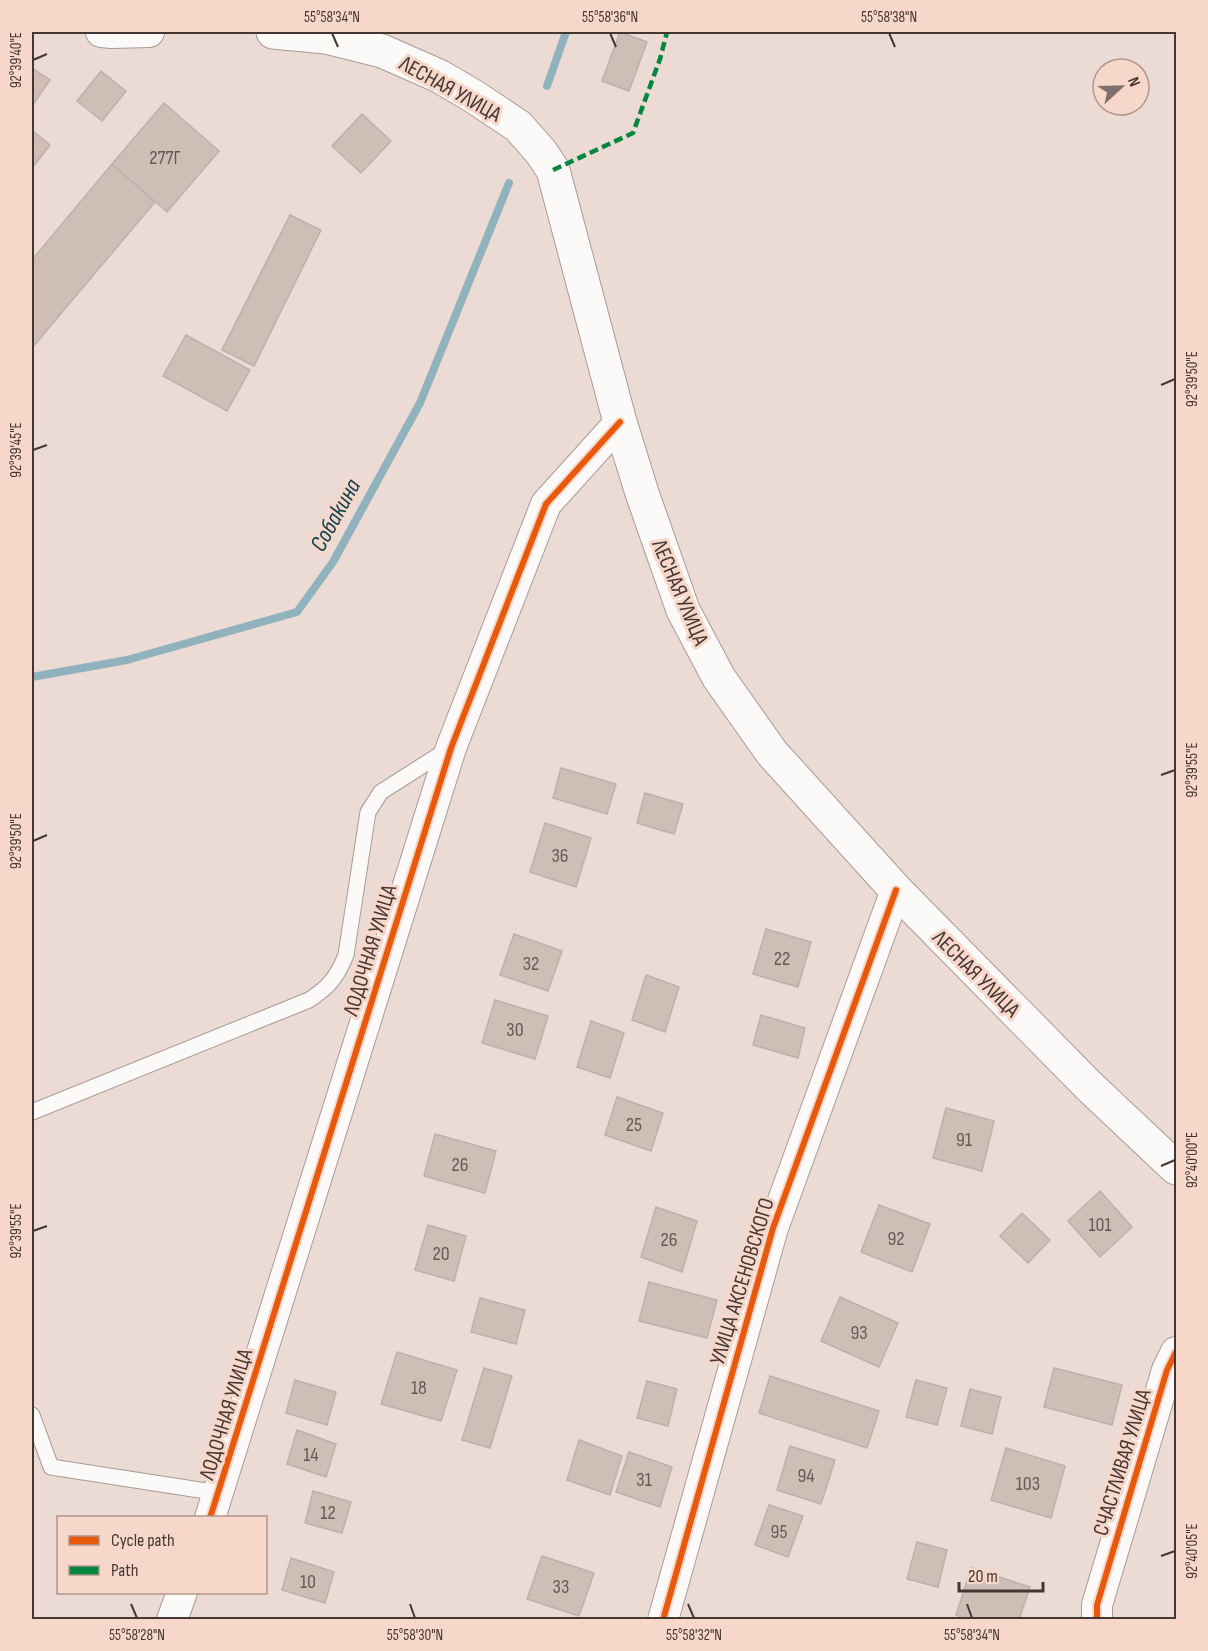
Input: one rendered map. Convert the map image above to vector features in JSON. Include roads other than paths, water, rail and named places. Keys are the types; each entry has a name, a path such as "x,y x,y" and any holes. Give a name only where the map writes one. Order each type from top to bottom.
{"main road":[{"name":"ЛЕСНАЯ УЛИЦА","path":"273,32 326,37 382,51 439,76 518,126 541,152 553,170 620,422 642,493 683,610 719,678 772,753 896,890 1089,1086 1176,1168"}],"street":[{"path":"101,32 148,32"},
{"name":"ЛОДОЧНАЯ УЛИЦА","path":"214,1505 451,748 546,504 620,422"},
{"name":"УЛИЦА АКСЕНОВСКОГО","path":"663,1620 773,1228 896,890"},
{"name":"СЧАСТЛИВАЯ УЛИЦА","path":"1097,1620 1097,1605 1167,1370 1176,1352"},
{"path":"172,1620 182,1594"}],"lane":[{"path":"32,1112 309,1000 324,990 338,975 346,955 368,812 381,792 451,748"},
{"path":"32,1415 51,1467 214,1505"}],"waterway":[{"name":"Собакина","path":"547,86 566,32"},
{"name":"Собакина","path":"32,677 127,660 297,612 333,562 420,403 509,183"}]}
